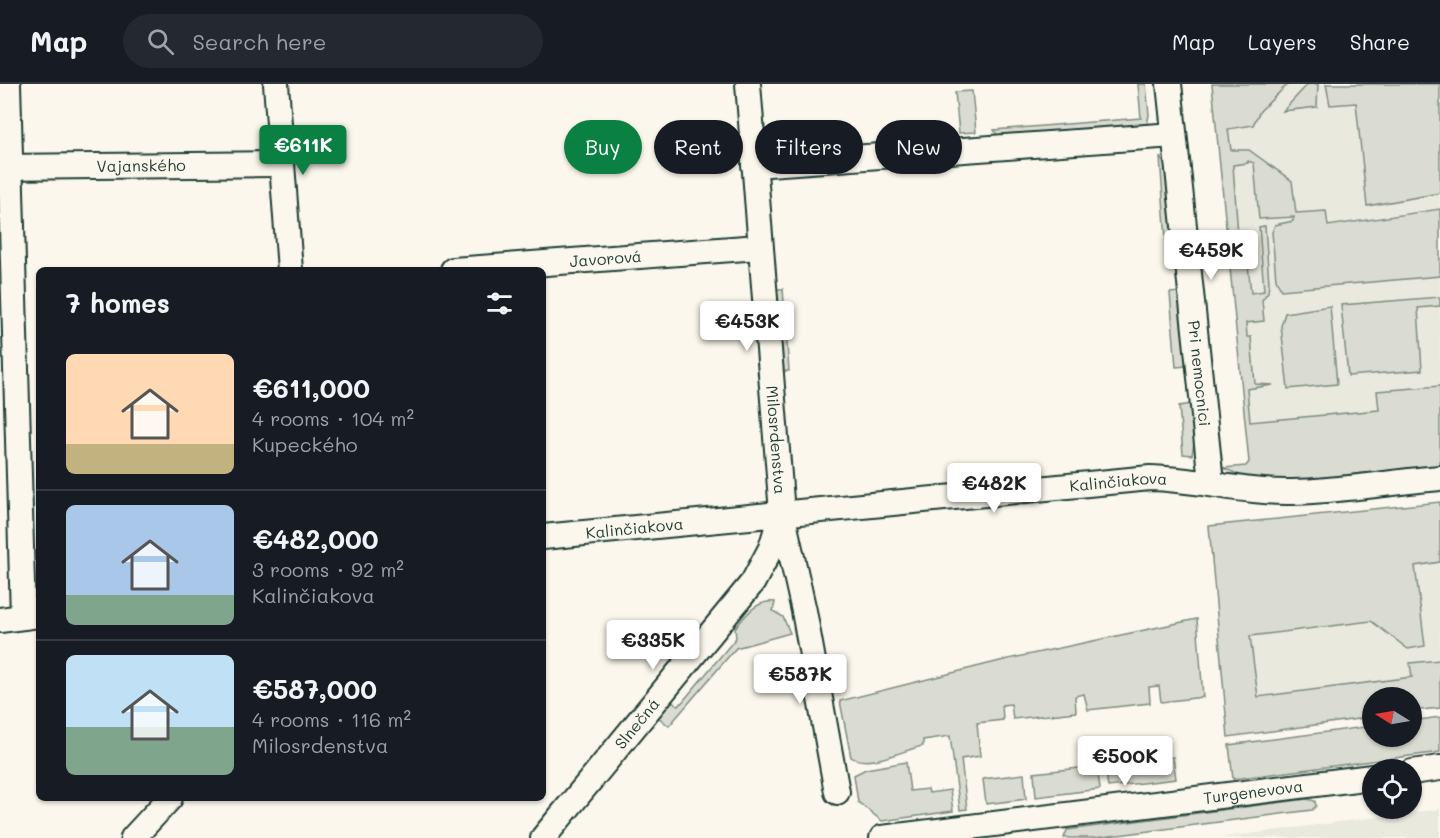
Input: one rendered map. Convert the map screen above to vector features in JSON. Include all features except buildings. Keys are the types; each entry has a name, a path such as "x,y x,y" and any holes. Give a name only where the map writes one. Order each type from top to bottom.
{"street":[{"path":"8,84 5,167 21,617"},
{"path":"276,84 290,267"},
{"name":"Milosrdenstva","path":"748,84 759,247 782,513 804,611 837,792"},
{"name":"Pri nemocnici","path":"1169,84 1211,483"},
{"path":"754,165 1174,135"},
{"name":"Vajanského","path":"5,167 281,164"},
{"name":"Javorová","path":"493,267 759,247"},
{"name":"Kalinčiakova","path":"546,537 1150,478 1211,483 1250,490 1293,492 1440,478"},
{"name":"Slnečná","path":"543,838 753,582 771,548 782,513"},
{"path":"1422,771 1440,768"},
{"name":"Turgenevova","path":"882,838 1362,778"},
{"path":"133,838 167,801"}],"shaded area":[{"path":"1138,84 1146,84 1149,115 1147,125 998,137 994,130 1141,118"},
{"path":"1212,84 1440,84 1440,444 1249,462"},
{"path":"1212,84 1288,84 1260,111 1253,125 1228,129 1231,150 1249,150 1292,181 1296,213 1326,211 1328,226 1440,209 1440,276 1281,290 1276,279 1272,232 1275,225 1293,221 1294,217 1259,219 1254,163 1248,161 1248,163 1233,165 1238,235 1245,235 1251,293 1264,291 1259,227 1265,226 1269,283 1268,292 1262,300 1264,321 1246,323 1247,337 1251,337 1255,384 1273,385 1247,389 1250,422 1379,410 1377,391 1440,386 1440,465 1261,484 1223,468 1246,466 1249,462"},
{"path":"1308,84 1318,84 1317,107 1283,111"},
{"path":"1326,84 1440,84 1440,193 1367,206 1356,103 1330,105"},
{"path":"972,91 976,132 962,133 962,120 958,120 955,92"},
{"path":"1160,157 1168,170 1175,239 1166,240"},
{"path":"776,289 783,289 789,371 783,371"},
{"path":"1180,292 1187,366 1176,367 1170,293"},
{"path":"1440,297 1440,306 1418,308 1422,370 1348,376 1341,305"},
{"path":"1330,306 1337,384 1288,389 1281,326 1285,313"},
{"path":"1192,404 1195,438 1192,455 1183,454 1179,406"},
{"path":"1440,502 1440,562 1415,566 1425,646 1408,649 1371,621 1250,636 1258,697 1412,677 1410,663 1440,660 1440,708 1422,710 1422,687 1362,687 1362,718 1228,737 1209,526"},
{"path":"1440,525 1440,705 1422,700 1422,687 1362,687 1362,700 1228,734 1211,547"},
{"path":"775,602 773,611 783,617 790,633 736,648 669,726 658,717 672,701 679,706 736,638 735,628 747,614 762,603"},
{"path":"1197,619 1203,697 1161,702 1159,686 1149,687 1150,703 1088,710 1084,694 1075,696 1076,712 1013,719 1011,704 1002,705 1003,720 977,723 980,756 961,759 967,809 960,810 950,736 923,740 923,746 888,757 868,761 851,757 840,701 1008,659"},
{"path":"1440,717 1440,752 1386,759 1362,759 1362,762 1233,779 1229,745 1362,727 1362,747 1422,747 1422,720"},
{"path":"1173,757 1176,779 1108,787 1105,765"},
{"path":"906,762 910,791 928,789 929,793 950,790 953,811 882,821 858,802 854,775 866,769"},
{"path":"1097,766 1100,789 1036,797 1034,773"},
{"path":"1024,774 1026,799 986,804 983,779"},
{"path":"1307,799 1315,801 1316,806 1312,810 1095,838 1064,838 1067,830"},
{"path":"1440,809 1440,838 1219,838 1362,819 1422,819 1422,811"}]}
